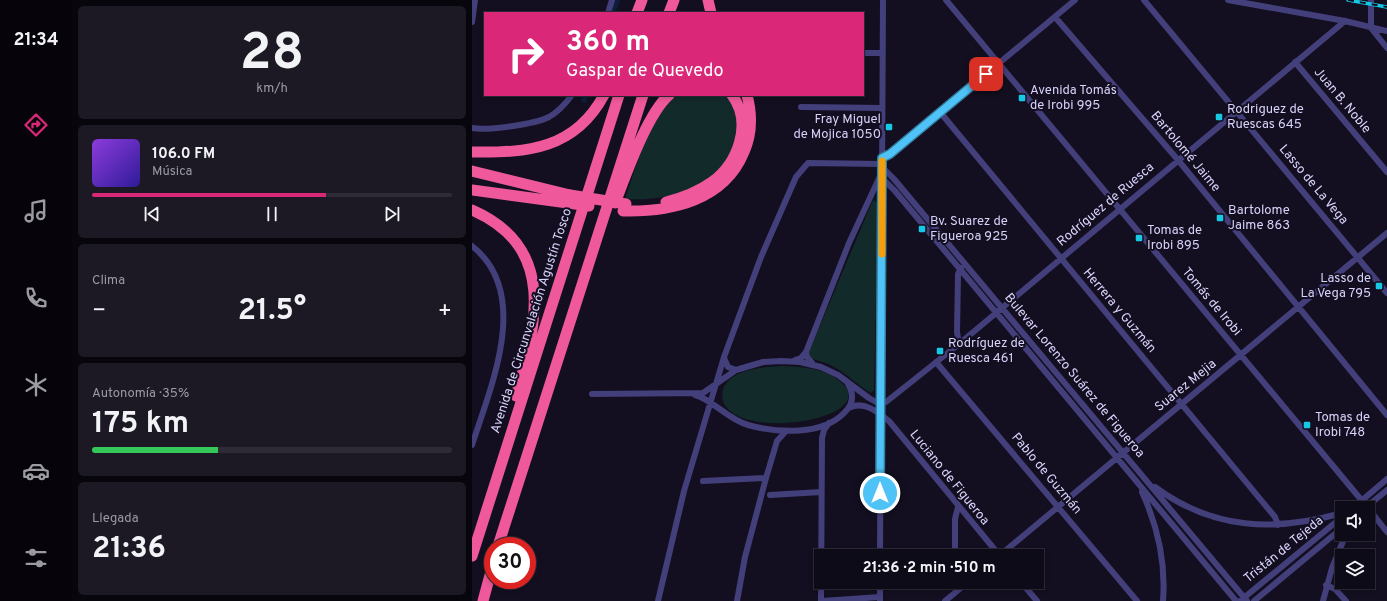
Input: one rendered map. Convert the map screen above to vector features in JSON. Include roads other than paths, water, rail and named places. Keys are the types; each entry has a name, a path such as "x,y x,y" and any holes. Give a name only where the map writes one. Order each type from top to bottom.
{"highway":[{"path":"637,12 642,0"},
{"path":"645,12 649,0"},
{"path":"669,12 674,0"},
{"path":"708,0 711,12"},
{"path":"472,152 518,151 556,142 581,126 594,111 603,96"},
{"name":"Avenida de Circunvalación Agustín Tosco","path":"472,556 620,96"},
{"path":"501,537 643,96"},
{"path":"597,239 609,221 652,116 668,96"},
{"path":"624,207 674,200 699,190 720,175 733,158 741,136 742,113 733,96"},
{"path":"472,190 569,199 649,211 683,205 708,194 722,184 736,168 746,147 750,119 747,96"},
{"path":"472,171 569,199"},
{"path":"472,210 500,226 517,242 531,270 535,294 534,320 530,345 518,389 495,459 488,503"},
{"path":"483,601 486,589"}],"street":[{"path":"472,22 475,0"},
{"path":"608,12 612,0"},
{"path":"880,549 883,0"},
{"name":"Tomás de Irobi","path":"946,0 1118,209 1362,500"},
{"path":"792,361 801,358 806,352 849,244 882,168 890,154 1075,0"},
{"name":"Lasso de La Vega","path":"1144,0 1387,293"},
{"path":"1228,0 1345,21 1387,31"},
{"path":"1371,0 1371,28 1387,48"},
{"name":"Bartolomé Jaime","path":"1055,17 1178,160 1387,415"},
{"name":"Rodríguez de Ruesca","path":"881,403 889,400 959,344 1002,306 1345,21"},
{"path":"864,53 882,53"},
{"name":"Juan B. Noble","path":"1295,62 1387,172"},
{"path":"472,128 497,128 550,117 571,96"},
{"path":"800,107 882,108"},
{"name":"Herrera y Guzmán","path":"940,112 1275,517 1278,525"},
{"path":"658,601 675,526 705,416 711,404 712,393 761,257 801,169 808,163 882,168"},
{"name":"Bulevar Lorenzo Suárez de Figueroa","path":"882,168 894,179 1002,306 1244,600"},
{"name":"Bulevar Lorenzo Suárez de Figueroa","path":"882,168 895,191 1236,601"},
{"name":"Suarez Mejia","path":"1007,549 1122,452 1182,404 1387,233"},
{"path":"472,246 491,265 498,280 504,314 502,338 492,384 472,445"},
{"path":"959,344 957,332 960,270 966,264"},
{"path":"806,352 807,357 813,364"},
{"path":"724,357 725,364 736,370"},
{"path":"592,394 703,393 736,370 763,362 792,361 813,364 838,375 869,398 881,403"},
{"name":"Pablo de Guzmán","path":"936,362 1138,601"},
{"path":"691,394 699,396 721,412 740,422 768,429 786,430 808,428 830,422 843,414 849,408 852,396 848,383"},
{"name":"Luciano de Figueroa","path":"849,408 856,405 865,406 881,415 892,426 993,549"},
{"path":"705,416 712,411 721,412"},
{"path":"830,422 824,430 822,438 821,601 880,599"},
{"path":"808,428 818,431 822,438"},
{"path":"768,429 773,432 777,441"},
{"path":"737,601 745,557 766,478 777,441 786,430"},
{"path":"703,481 766,478"},
{"path":"1362,500 1387,479"},
{"path":"1147,481 1175,502 1203,514 1246,524 1278,525 1308,522 1335,515"},
{"path":"1139,485 1158,535 1163,565 1163,601"},
{"path":"1375,501 1387,490"},
{"path":"770,495 821,492"},
{"path":"955,549 955,519 958,507"},
{"name":"Tomás de Irobi","path":"1375,518 1387,532"},
{"name":"Tristán de Tejeda","path":"1244,600 1335,523"},
{"name":"Tristán de Tejeda","path":"1254,601 1335,534"},
{"path":"1323,601 1326,585 1343,541"},
{"path":"1326,585 1335,589 1346,601"},
{"path":"945,601 959,589"},
{"path":"1027,589 1037,601"}],"waterway":[{"path":"612,12 617,0"},
{"path":"584,100 585,96"}],"railway":[{"path":"1348,0 1387,7"}],"place":[{"name":"Avenida Tomás de Irobi 995","path":"1022,98"},
{"name":"Rodriguez de Ruescas 645","path":"1219,117"},
{"name":"Fray Miguel de Mojica 1050","path":"889,127"},
{"name":"Bartolome Jaime 863","path":"1220,218"},
{"name":"Bv. Suarez de Figueroa 925","path":"922,229"},
{"name":"Tomas de Irobi 895","path":"1139,238"},
{"name":"Lasso de La Vega 795","path":"1379,286"},
{"name":"Rodríguez de Ruesca 461","path":"940,351"},
{"name":"Tomas de Irobi 748","path":"1307,425"}]}
